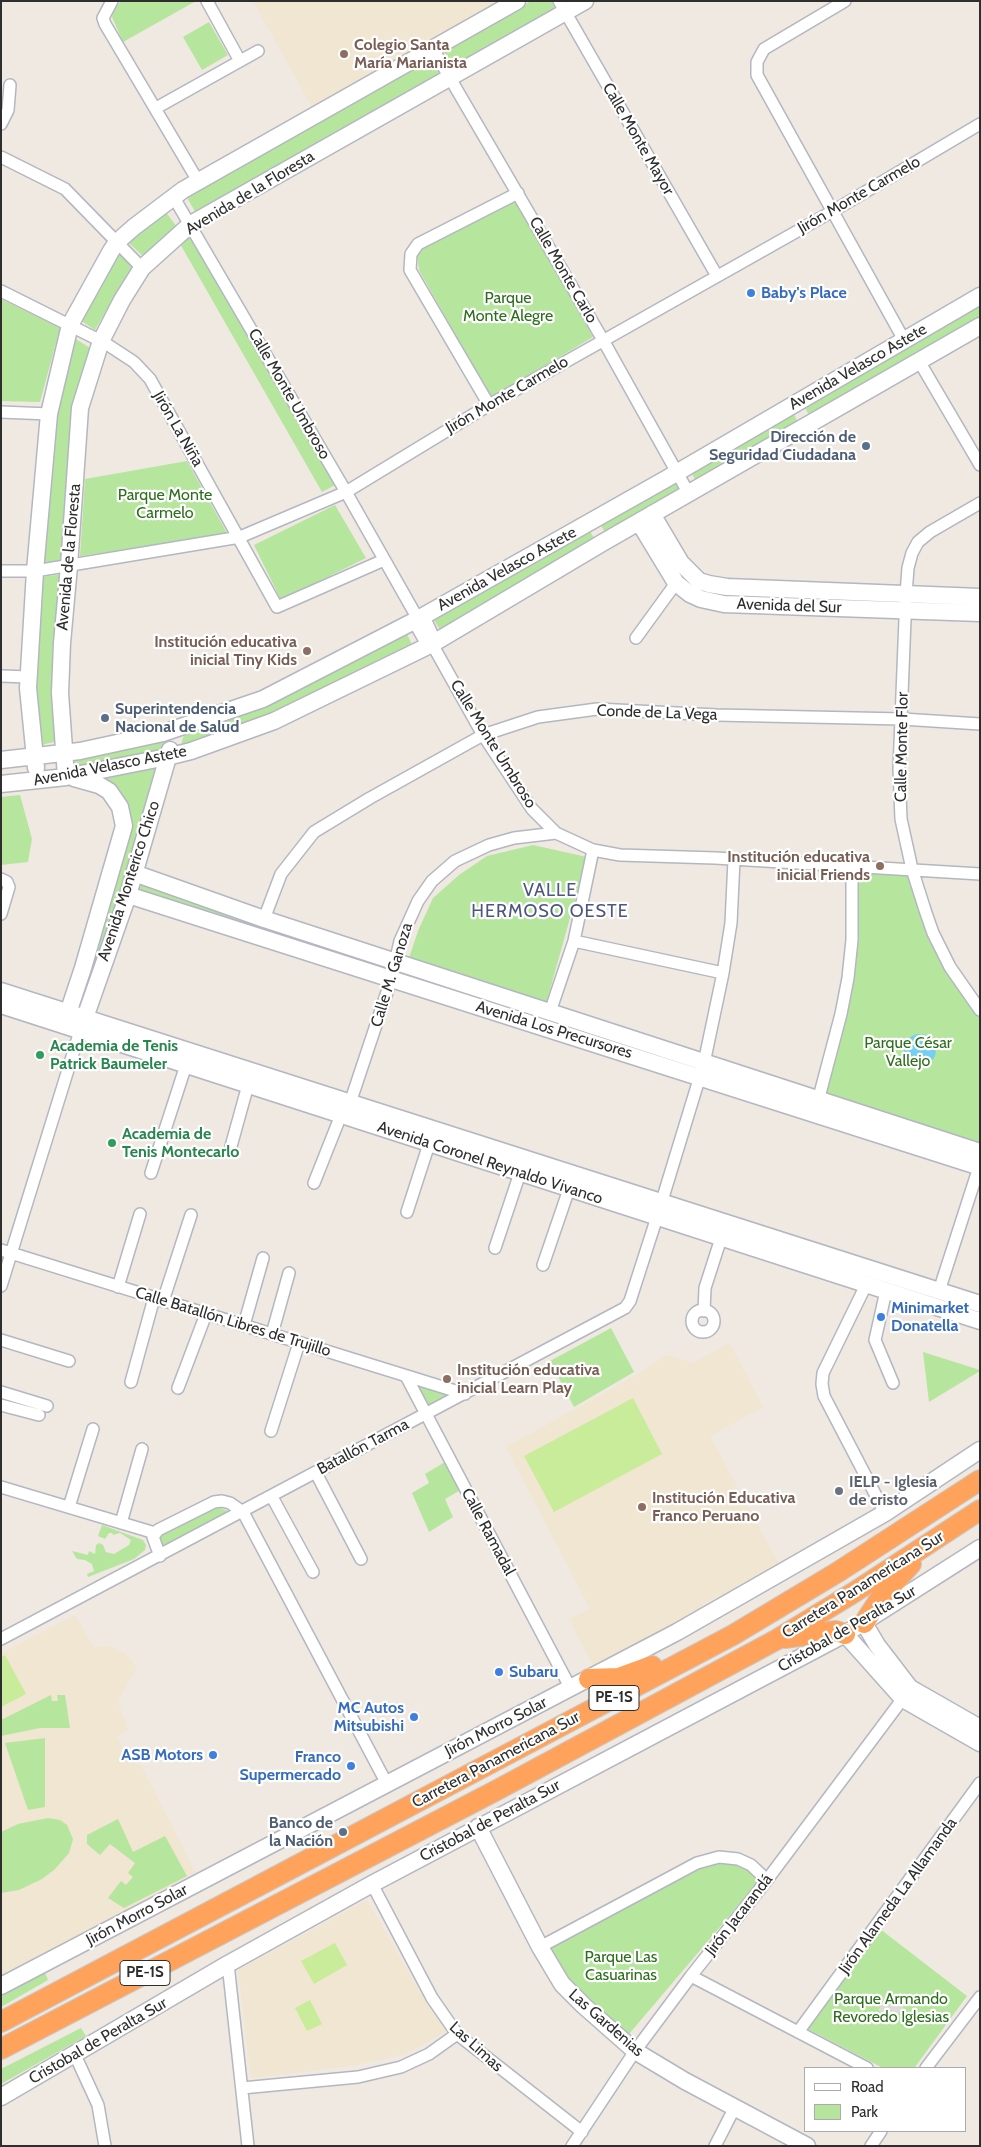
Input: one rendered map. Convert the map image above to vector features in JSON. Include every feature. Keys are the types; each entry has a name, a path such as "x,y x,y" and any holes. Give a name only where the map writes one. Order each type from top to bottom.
{"highway":[{"name":"Carretera Panamericana Sur","path":"1,2022 733,1635 838,1572 980,1480"},
{"name":"Carretera Panamericana Sur","path":"1,2049 497,1790 776,1640 980,1510"},
{"path":"864,1622 881,1597 934,1541"},
{"path":"776,1640 836,1631 845,1634"},
{"path":"589,1679 609,1679 628,1675 733,1635"}],"street":[{"path":"112,1 104,18 105,24 198,181"},
{"path":"207,1 240,60"},
{"name":"Avenida de la Floresta","path":"42,781 37,774 34,758 29,677 49,414 70,325 117,242 173,196 517,1"},
{"name":"Avenida de la Floresta","path":"66,777 60,676 70,566 80,408 101,341 122,300 142,268 191,224 450,78 562,7 585,1"},
{"path":"845,1 764,49 757,62 757,75 904,340"},
{"name":"Calle Monte Mayor","path":"562,7 717,276"},
{"name":"Calle Monte Carlo","path":"433,49 604,340 689,494"},
{"path":"156,108 258,51"},
{"path":"1,124 8,110 10,85"},
{"name":"Jirón Monte Carmelo","path":"1,571 36,571 240,537 346,492 488,405 833,210 980,124"},
{"path":"1,157 65,189 142,268"},
{"path":"488,405 410,270 411,254 418,244 518,193"},
{"name":"Calle Monte Umbroso","path":"173,196 191,224 203,248 418,619 417,628 425,641 432,644 483,735 532,809 556,833 593,850 620,855 980,874"},
{"name":"Jirón La Niña","path":"1,291 101,341 134,362 150,379 240,537 277,607 384,560"},
{"name":"Avenida Velasco Astete","path":"1,760 34,758 64,753 163,733 263,699 418,619 677,473 980,296"},
{"name":"Avenida Velasco Astete","path":"1,784 42,781 168,757 208,745 274,721 432,644 602,543 980,326"},
{"path":"919,361 980,465"},
{"path":"795,404 808,426"},
{"path":"1,412 49,414"},
{"name":"Calle Monte Flor","path":"980,503 930,532 918,542 912,553 908,568 899,769 901,819 912,869 933,933 950,967 980,1010"},
{"name":"Avenida del Sur","path":"646,518 676,583 690,594 716,603 906,603 980,597"},
{"name":"Avenida del Sur","path":"646,518 681,563 699,581 709,584 906,603 980,613"},
{"path":"590,522 602,543"},
{"path":"636,638 676,583"},
{"path":"1,676 29,677"},
{"name":"Conde de La Vega","path":"264,919 281,874 314,832 370,798 483,735 538,717 597,709 717,715 902,719 980,724"},
{"name":"Avenida Monterico Chico","path":"1,1286 6,1252 77,1021 128,895 171,745 163,733"},
{"path":"148,823 162,790 174,770 208,745"},
{"name":"Avenida Monterico Chico","path":"66,777 99,785 109,791 120,807 124,826 84,968 77,1021"},
{"path":"539,835 543,820"},
{"name":"Calle M. Ganoza","path":"314,1183 346,1112 391,980 408,919 418,901 432,881 455,862 489,845 514,838 556,833"},
{"path":"550,1012 574,941 593,850"},
{"name":"Batallón Tarma","path":"1,1639 626,1308 630,1301 702,1070 723,973 731,923 734,860"},
{"path":"818,1101 841,1014 848,978 852,940 852,866"},
{"name":"Avenida Los Precursores","path":"134,873 264,919 550,1012 702,1070 979,1162"},
{"path":"1,879 7,882 9,887 1,914"},
{"name":"Avenida Los Precursores","path":"128,895 391,980 545,1026 818,1101 979,1162"},
{"path":"574,941 723,973"},
{"name":"Avenida Coronel Reynaldo Vivanco","path":"1,992 186,1065 248,1085 346,1112 501,1159 723,1230 980,1304"},
{"name":"Avenida Coronel Reynaldo Vivanco","path":"1,1005 77,1021 346,1112 429,1144 501,1159 520,1173 569,1189 659,1210"},
{"path":"151,1173 186,1065"},
{"path":"230,1150 248,1085"},
{"path":"407,1212 429,1144"},
{"path":"939,1291 979,1162"},
{"path":"495,1248 520,1173"},
{"path":"543,1265 569,1189"},
{"path":"118,1287 140,1214"},
{"path":"131,1382 159,1299 191,1215"},
{"path":"704,1311 706,1288 723,1230"},
{"name":"Avenida Coronel Reynaldo Vivanco","path":"723,1230 866,1285 980,1321"},
{"name":"Calle Batallón Libres de Trujillo","path":"6,1252 465,1394"},
{"path":"244,1325 263,1258"},
{"path":"272,1334 289,1273"},
{"path":"866,1285 824,1373 822,1384 824,1396 886,1513"},
{"path":"886,1291 875,1340 893,1383"},
{"path":"178,1388 206,1314"},
{"path":"1,1340 69,1361"},
{"path":"271,1431 299,1343"},
{"name":"Calle Ramadal","path":"406,1376 571,1689"},
{"path":"1,1392 48,1406"},
{"path":"1,1405 39,1415"},
{"path":"70,1507 94,1429"},
{"path":"121,1523 142,1449"},
{"name":"Jirón Morro Solar","path":"1,1986 677,1632 886,1513 980,1450"},
{"path":"316,1473 361,1559"},
{"path":"1,1486 155,1533 214,1502 230,1503 243,1512 387,1784"},
{"path":"272,1496 313,1572"},
{"path":"155,1533 153,1542 160,1556"},
{"name":"Cristobal de Peralta Sur","path":"1,2097 228,1964 478,1827 845,1634 978,1554"},
{"path":"864,1622 906,1694 980,1728"},
{"path":"845,1634 906,1694 980,1743"},
{"name":"Jirón Jacarandá","path":"572,2146 635,2051 690,1976 767,1880 906,1694"},
{"name":"Jirón Alameda La Allamanda","path":"798,2032 980,1784"},
{"name":"Las Gardenias","path":"478,1827 540,1947 562,1984 584,2006 635,2051 685,2081 807,2146"},
{"path":"540,1947 697,1863 719,1857 738,1859 751,1865 767,1880"},
{"name":"Las Limas","path":"372,1884 432,1998 457,2034 582,2132"},
{"path":"228,1964 248,2146"},
{"path":"690,1976 858,2065"},
{"path":"927,2067 980,1997"},
{"path":"242,2088 366,2075 401,2066 429,2054 457,2034"},
{"path":"75,2055 98,2105 105,2146"},
{"path":"715,2146 735,2108"}],"shaded area":[{"name":"Colegio Santa María Marianista","path":"253,1 499,1 312,107"},
{"name":"Institución Educativa Franco Peruano","path":"730,1343 763,1407 710,1436 780,1566 723,1597 716,1597 703,1604 700,1610 594,1667 569,1619 590,1609 506,1447 640,1373 666,1355 692,1363"},
{"path":"75,1615 94,1647 111,1646 125,1653 137,1667 118,1701 128,1730 117,1737 129,1762 141,1765 196,1873 1,1977 1,1653"},
{"path":"367,1900 427,2004 450,2030 405,2054 352,2066 251,2078 238,1970"},
{"path":"889,1995 904,2006 894,2021 878,2010"}],"green space":[{"path":"121,1 196,1 123,42 112,17 113,11"},
{"path":"531,1 551,1 556,11 454,69 444,51"},
{"path":"209,22 228,55 202,70 183,37"},
{"path":"431,58 440,76 197,215 185,194"},
{"name":"Parque Monte Alegre","path":"515,199 593,337 491,398 419,270 417,255 423,247"},
{"path":"165,211 177,227 147,260 128,242"},
{"path":"185,235 194,238 335,485 322,492 179,242"},
{"path":"118,253 135,267 114,297 95,330 80,320"},
{"path":"1,299 60,328 40,402 1,401"},
{"path":"980,300 980,317 810,417 803,404"},
{"path":"71,336 90,348 76,409 64,562 43,563 55,414"},
{"path":"792,411 799,424 696,481 689,469"},
{"name":"Parque Monte Carmelo","path":"187,461 228,535 80,556 85,479"},
{"path":"678,479 685,491 606,534 599,522"},
{"path":"335,505 366,558 281,600 254,545"},
{"path":"589,529 595,540 440,630 433,618"},
{"path":"63,574 52,651 54,721 58,741 37,746 34,679 42,577"},
{"path":"407,634 413,647 275,716 183,750 182,741 185,732 271,701"},
{"path":"164,741 166,745 160,753 72,769 71,759"},
{"path":"159,766 87,1004 82,1007 77,1000 124,844 113,787 102,776"},
{"path":"20,795 32,839 28,862 1,865 1,797"},
{"path":"533,845 587,857 546,1004 409,958 418,931 433,898 459,875 487,856"},
{"name":"Parque César Vallejo","path":"857,871 908,874 958,988 980,1017 980,1146 823,1099 846,1007"},
{"path":"140,882 377,962 375,969 138,889"},
{"path":"611,1328 634,1372 574,1407 550,1361"},
{"path":"923,1352 980,1370 980,1371 929,1402"},
{"path":"416,1384 453,1395 427,1407"},
{"path":"633,1398 662,1454 554,1512 524,1456"},
{"path":"445,1462 459,1491 445,1499 453,1517 429,1532 412,1493 429,1483 425,1474"},
{"path":"218,1507 228,1511 226,1516 163,1547 160,1544 159,1537 163,1533"},
{"path":"102,1525 143,1540 146,1545 145,1550 134,1559 88,1577 87,1574 94,1571 92,1564 85,1560 77,1559 72,1551 88,1555 89,1551 95,1554 96,1545 99,1543 103,1545 106,1552 114,1554 129,1545 131,1540 120,1533 113,1535 109,1533 105,1539 98,1536"},
{"path":"5,1655 26,1694 1,1707 1,1657"},
{"path":"51,1695 52,1701 58,1701 57,1695 65,1695 70,1728 40,1728 1,1736 1,1720"},
{"path":"45,1738 45,1807 28,1810 5,1743"},
{"path":"48,1818 60,1820 67,1825 73,1839 69,1853 55,1869 42,1879 19,1890 1,1893 1,1832 18,1824"},
{"path":"118,1819 133,1852 165,1836 187,1876 124,1908 108,1898 121,1881 126,1885 133,1877 128,1873 135,1863 110,1844 100,1855 87,1844 87,1835"},
{"name":"Parque Las Casuarinas","path":"718,1863 737,1865 750,1871 759,1881 629,2034 592,2007 570,1985 547,1948 696,1869"},
{"name":"Parque Armando Revoredo Iglesias","path":"880,1929 967,1996 915,2067 881,2067 808,2029"},
{"path":"335,1943 347,1965 314,1984 301,1961"},
{"path":"44,1970 48,1980 1,2007 1,1993"},
{"path":"310,2000 322,2024 307,2031 295,2008"},
{"path":"81,2028 86,2036 1,2084 1,2069"}],"water":[{"path":"920,1034 932,1038 936,1050 932,1062 920,1066 908,1062 904,1050 908,1038"}],"place":[{"name":"Colegio Santa María Marianista","path":"344,54"},
{"name":"Baby's Place","path":"751,293"},
{"name":"Dirección de Seguridad Ciudadana","path":"866,446"},
{"name":"Institución educativa inicial Tiny Kids","path":"307,651"},
{"name":"Superintendencia Nacional de Salud","path":"105,718"},
{"name":"Institución educativa inicial Friends","path":"880,866"},
{"name":"Academia de Tenis Patrick Baumeler","path":"40,1055"},
{"name":"Academia de Tenis Montecarlo","path":"112,1143"},
{"name":"Minimarket Donatella","path":"881,1317"},
{"name":"Institución educativa inicial Learn Play","path":"447,1379"},
{"name":"IELP - Iglesia de cristo","path":"839,1491"},
{"name":"Institución Educativa Franco Peruano","path":"642,1507"},
{"name":"Subaru","path":"499,1672"},
{"name":"MC Autos Mitsubishi","path":"414,1717"},
{"name":"ASB Motors","path":"213,1755"},
{"name":"Franco Supermercado","path":"351,1766"},
{"name":"Banco de la Nación","path":"343,1832"}],"district":[{"name":"VALLE HERMOSO OESTE","path":"550,901"}]}
